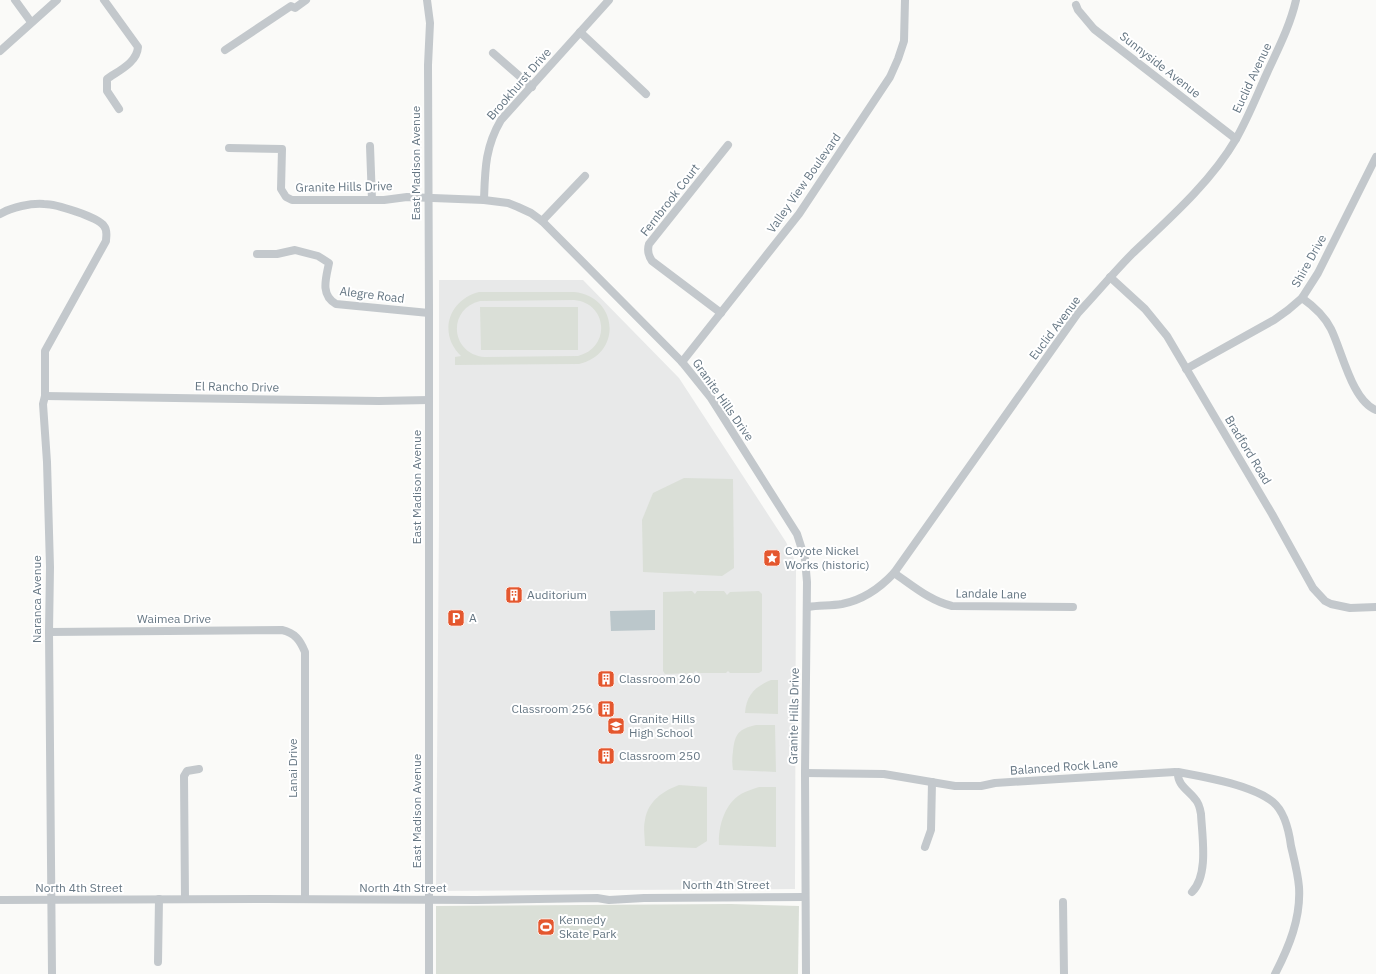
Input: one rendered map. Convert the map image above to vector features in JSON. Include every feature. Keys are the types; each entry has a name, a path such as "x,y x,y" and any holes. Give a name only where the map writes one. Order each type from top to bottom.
{"street":[{"path":"15,0 31,22"},
{"path":"1,49 57,0"},
{"path":"104,0 138,47 137,55 133,60 107,79 107,90 119,109"},
{"path":"226,50 292,6 294,8 306,0"},
{"name":"East Madison Avenue","path":"427,0 430,23 428,65 429,974"},
{"name":"Brookhurst Drive","path":"484,200 486,156 494,133 501,120 609,0"},
{"name":"Valley View Boulevard","path":"682,362 799,214 890,77 904,41 904,0"},
{"name":"Euclid Avenue","path":"808,607 840,604 858,600 878,588 894,573 1078,313 1110,277 1191,196 1214,169 1236,139 1283,39 1296,0"},
{"name":"Sunnyside Avenue","path":"1076,5 1078,10 1094,29 1236,139"},
{"path":"580,32 646,94"},
{"path":"493,53 532,87"},
{"name":"Fernbrook Court","path":"721,313 652,261 648,250 649,244 728,145"},
{"path":"370,146 372,200"},
{"name":"Granite Hills Drive","path":"229,148 282,148 281,189 286,197 292,200 372,200 407,197 484,200 508,204 531,213 542,221 682,362 711,398 798,534 804,550 808,607 805,773 806,974"},
{"name":"Shire Drive","path":"1186,368 1274,320 1302,298 1318,273 1376,157"},
{"path":"542,221 585,176"},
{"name":"Naranca Avenue","path":"0,214 27,205 44,204 70,209 102,223 107,232 106,241 45,351 46,396 43,404 49,528 52,974"},
{"name":"Alegre Road","path":"257,254 276,254 295,250 318,256 329,264 325,290 330,300 336,304 429,313"},
{"name":"Bradford Road","path":"1110,277 1145,309 1167,336 1272,514 1313,588 1322,598 1331,604 1350,608 1376,606"},
{"path":"1302,298 1316,310 1331,328 1355,388 1362,400 1372,409 1376,410"},
{"name":"El Rancho Drive","path":"46,396 379,401 429,400"},
{"name":"Landale Lane","path":"894,573 934,600 952,606 1073,607"},
{"name":"Waimea Drive","path":"49,632 282,630 298,638"},
{"name":"Lanai Drive","path":"298,638 305,652 305,899"},
{"path":"185,899 184,776 187,771 200,769"},
{"path":"1176,772 1179,782 1195,798 1200,807 1201,814 1202,866 1199,883 1192,892"},
{"name":"Balanced Rock Lane","path":"805,773 884,774 955,786 981,786 995,783 1176,772 1228,782 1257,792 1274,803 1283,815 1290,837 1299,887 1299,902 1296,920 1287,951 1275,974"},
{"path":"925,847 932,830 932,782"},
{"name":"North 4th Street","path":"0,900 476,900 597,898 609,900 644,898 805,897"},
{"path":"158,962 159,899"},
{"path":"1063,902 1064,974"}],"shaded area":[{"name":"Granite Hills High School","path":"439,280 583,280 679,378 786,542 796,563 795,889 436,891"},
{"path":"479,292 574,292 589,296 600,304 607,314 610,326 608,338 603,349 593,358 579,364 455,365 455,357 461,356 454,347 448,328 454,310 460,302 468,296","holes":["574,300 585,303 594,309 599,317 601,326 600,336 596,344 589,351 578,356 485,357 473,354 465,348 459,340 457,331 458,321 462,313 469,306 480,301"]},
{"path":"480,307 578,307 578,350 481,350"},
{"path":"684,478 733,479 734,568 722,576 643,572 642,520 653,493"},
{"path":"692,591 695,594 697,591 724,591 727,595 730,592 759,591 762,594 762,671 759,673 730,673 728,671 726,673 698,673 696,671 693,673 665,674 663,671 663,592"},
{"path":"655,610 655,630 611,631 610,611"},
{"path":"771,680 778,680 778,714 745,713 747,701 756,688"},
{"path":"756,725 775,725 776,772 733,770 733,753 737,736 742,730"},
{"path":"679,785 707,787 707,841 696,848 645,846 644,823 649,807 667,790"},
{"path":"759,787 776,787 776,847 719,845 721,824 730,804 741,794"},
{"path":"731,904 799,906 798,974 436,974 436,906"}],"place":[{"name":"Coyote Nickel Works (historic)","path":"772,558"},
{"name":"Auditorium","path":"514,595"},
{"name":"A","path":"456,618"},
{"name":"Classroom 260","path":"606,679"},
{"name":"Classroom 256","path":"606,709"},
{"name":"Granite Hills High School","path":"616,726"},
{"name":"Classroom 250","path":"606,756"},
{"name":"Kennedy Skate Park","path":"546,927"}]}
